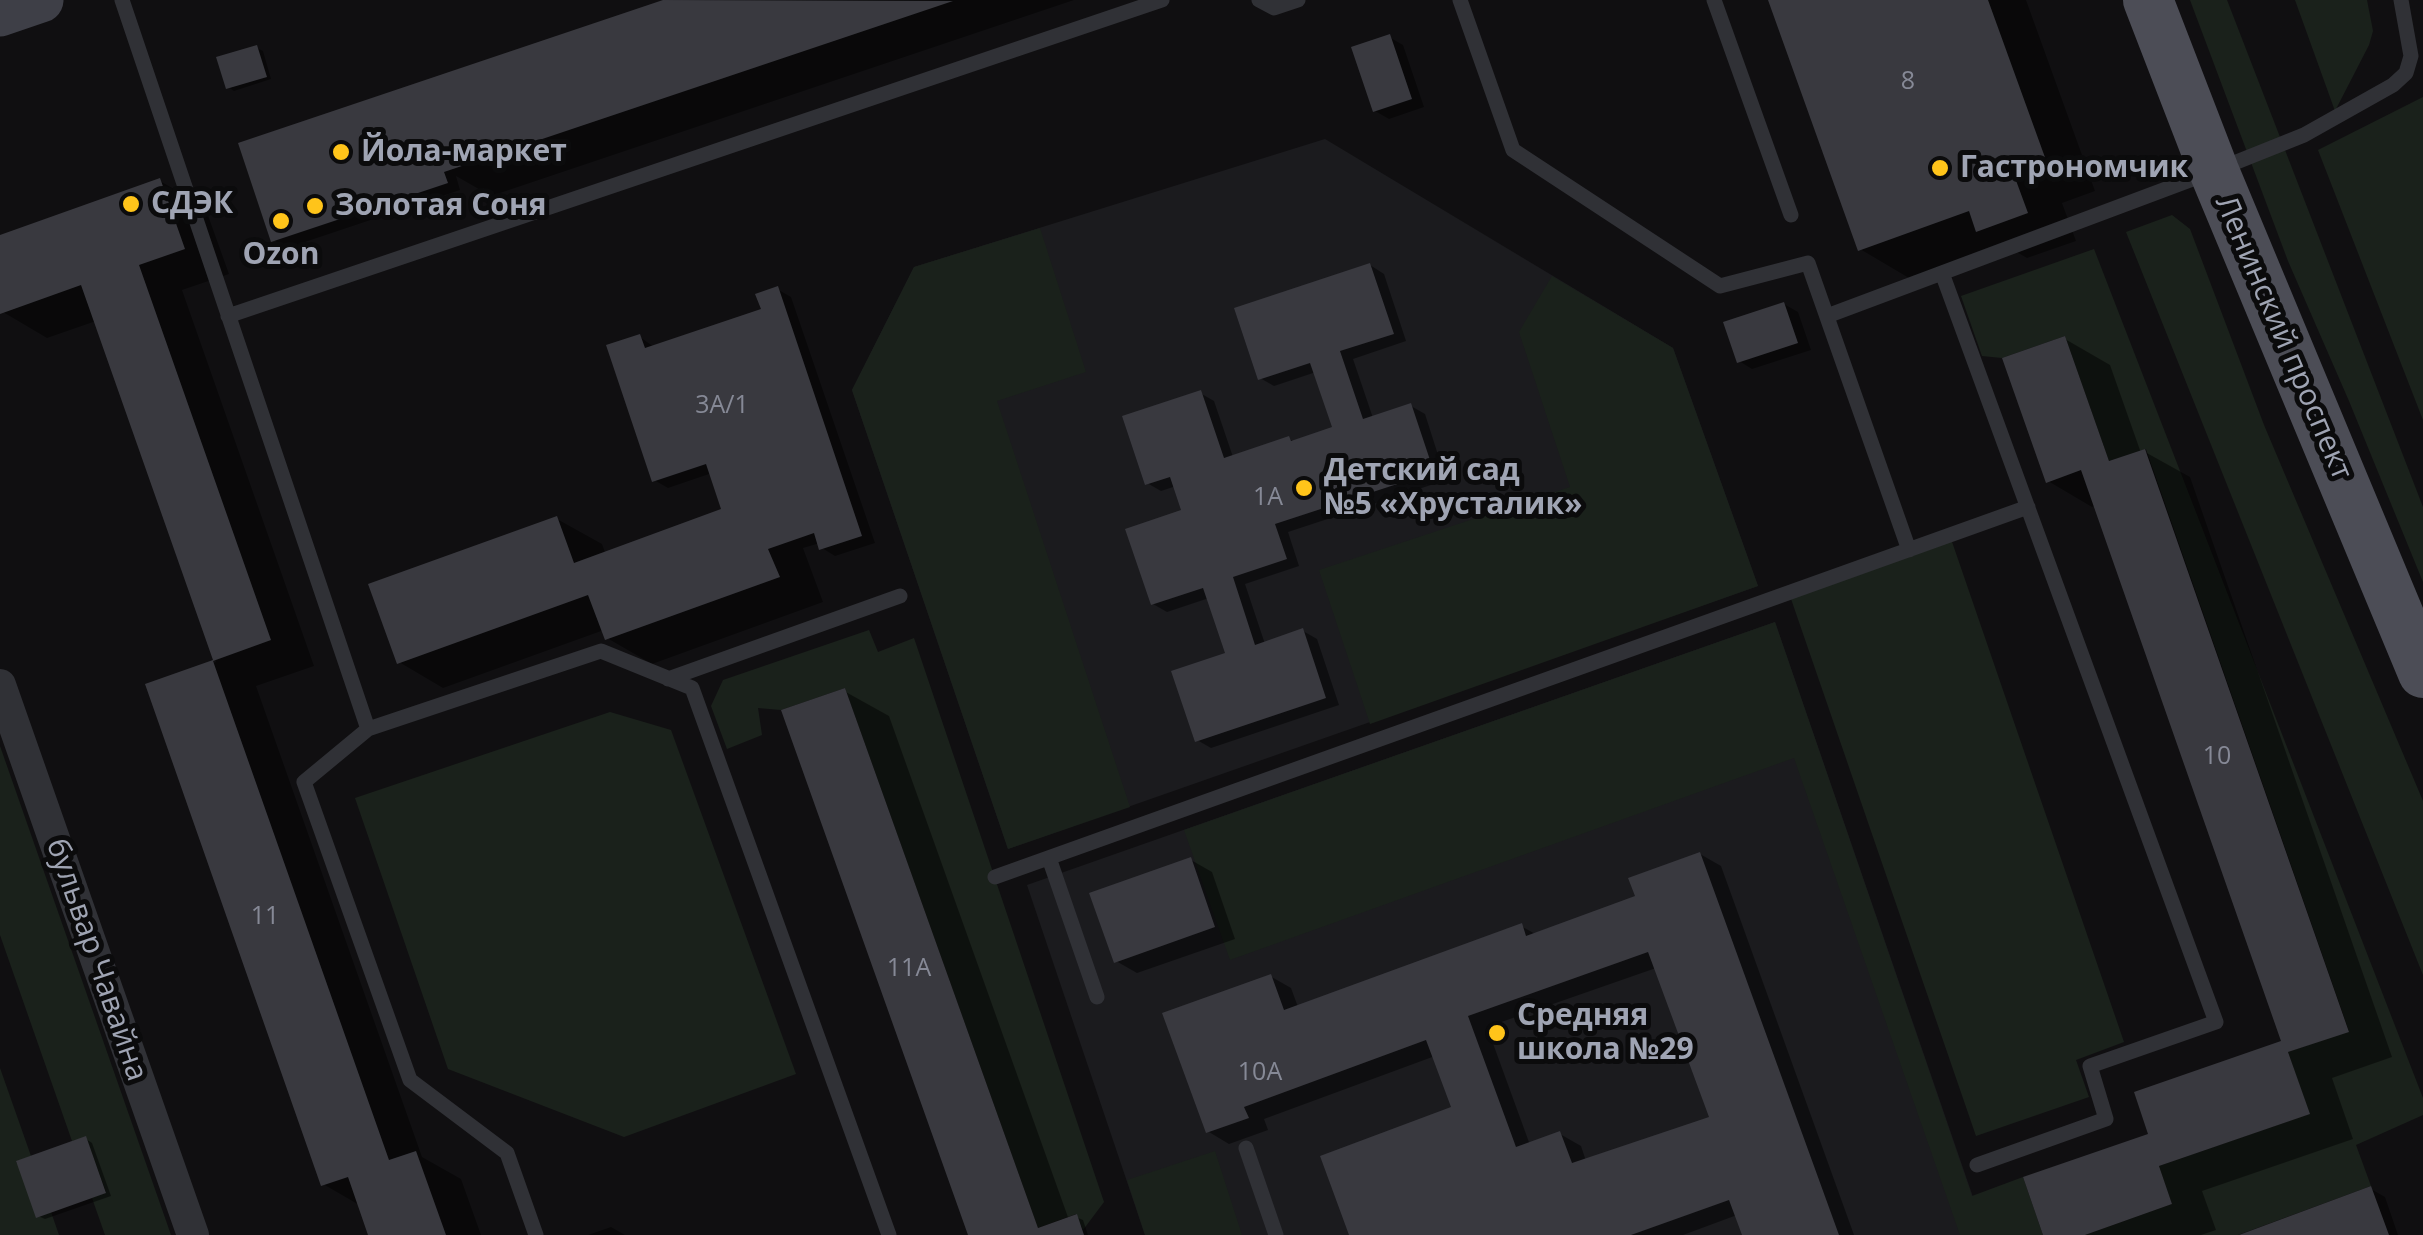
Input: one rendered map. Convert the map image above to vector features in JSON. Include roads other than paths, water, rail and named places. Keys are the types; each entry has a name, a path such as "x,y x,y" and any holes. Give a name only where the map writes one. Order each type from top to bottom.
{"main road":[{"path":"0,14 41,0"},
{"name":"Ленинский проспект","path":"2148,0 2214,172 2423,673"}],"street":[{"name":"бульвар Чавайна","path":"0,686 193,1235"}],"lane":[{"path":"122,0 368,730"},
{"path":"228,316 1162,0"},
{"path":"1259,0 1274,8 1298,0"},
{"path":"1460,0 1513,150 1720,286 1808,263 1909,550"},
{"path":"1714,0 1791,215"},
{"path":"1827,316 2304,135 2393,85 2406,73 2412,56 2401,0"},
{"path":"1942,273 2216,1022 2090,1066 2106,1119 1977,1165"},
{"path":"996,877 2028,508"},
{"path":"668,679 900,596"},
{"path":"536,1235 507,1153 410,1080 304,782 368,730 600,651 692,688 888,1235"},
{"path":"1050,858 1098,998"},
{"path":"1246,1148 1276,1235"}],"place":[{"name":"Йола-маркет","path":"341,152"},
{"name":"Гастрономчик","path":"1940,168"},
{"name":"СДЭК","path":"131,204"},
{"name":"Золотая Соня","path":"315,206"},
{"name":"Ozon","path":"281,221"},
{"name":"Детский сад №5 «Хрусталик»","path":"1304,488"},
{"name":"Средняя школа №29","path":"1497,1033"}]}
